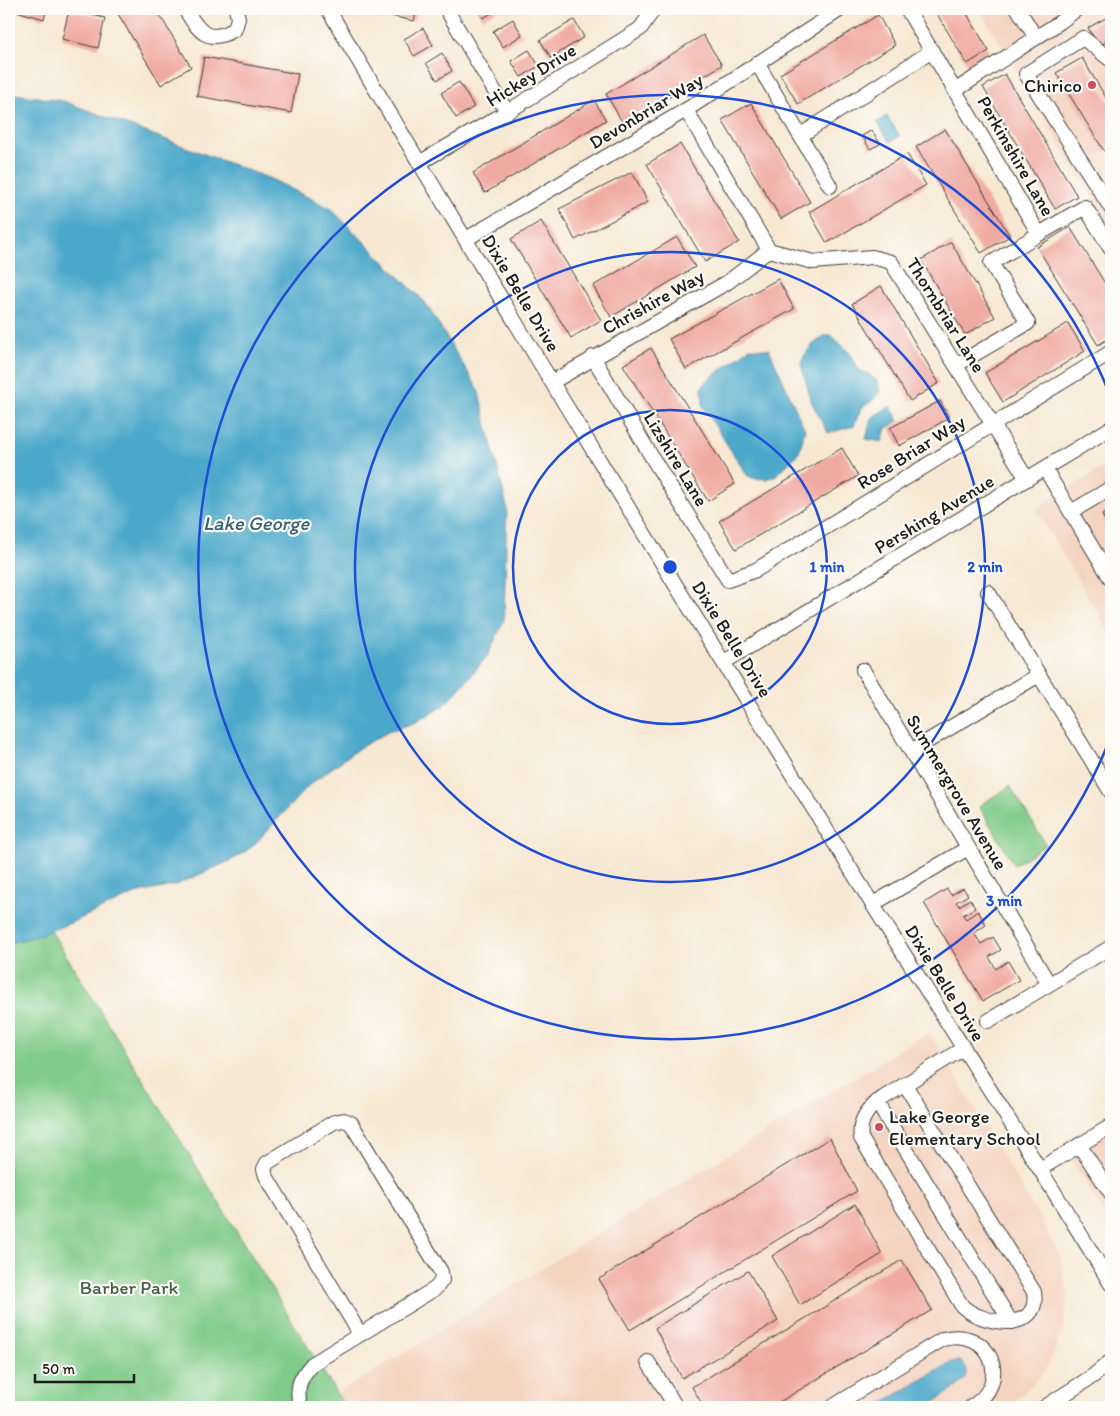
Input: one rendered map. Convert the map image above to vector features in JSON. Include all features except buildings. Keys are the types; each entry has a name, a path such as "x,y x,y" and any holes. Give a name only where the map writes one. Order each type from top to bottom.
{"street":[{"path":"185,9 196,28 204,34 222,36 235,29 238,18 236,9"},
{"name":"Dixie Belle Drive","path":"328,9 552,382 873,904 1111,1284"},
{"name":"Hickey Drive","path":"419,163 507,112 640,29 654,9"},
{"name":"Devonbriar Way","path":"466,239 686,110 841,9"},
{"name":"Perkinshire Lane","path":"907,9 1039,234 1085,207 1111,249"},
{"path":"1018,9 1036,38"},
{"path":"956,90 1077,9"},
{"path":"448,12 507,112"},
{"path":"1111,60 1083,38 1026,74 1111,208"},
{"path":"801,135 932,51"},
{"path":"757,63 830,186"},
{"path":"686,110 769,250"},
{"path":"956,365 1028,323 991,263 1039,234"},
{"name":"Chrishire Way","path":"552,382 728,282 769,250"},
{"name":"Thornbriar Lane","path":"769,250 813,262 872,257 891,262 1027,479"},
{"name":"Rose Briar Way","path":"728,580 756,570 1111,352"},
{"name":"Lizshire Lane","path":"594,357 653,459 728,580"},
{"name":"Pershing Avenue","path":"724,662 1111,428"},
{"path":"1045,469 1111,579"},
{"path":"1071,512 1111,488"},
{"path":"988,592 1111,792"},
{"name":"Summergrove Avenue","path":"863,670 1049,984"},
{"path":"911,752 1039,675"},
{"path":"873,904 968,848"},
{"path":"988,1021 1111,948"},
{"path":"905,1085 1034,1292 1036,1300 1034,1307 1030,1314 1024,1318 1011,1322 999,1321 968,1312 956,1299 861,1138 860,1132 864,1117 877,1102 964,1048"},
{"path":"877,1102 1011,1322"},
{"path":"300,1407 298,1396 301,1377 312,1364 436,1288 442,1280 442,1272 352,1124 344,1120 334,1122 267,1163 264,1170 360,1334"},
{"path":"1040,1169 1111,1126"},
{"path":"1080,1145 1111,1193"},
{"path":"832,1407 942,1339 954,1336 976,1342 985,1349 994,1369 989,1389 984,1397 971,1407"},
{"path":"1045,1407 1093,1376 1111,1361"},
{"path":"648,1362 676,1407"}],"shaded area":[{"path":"979,9 1111,9 1111,229"},
{"path":"1111,462 1111,635 1036,509"},
{"name":"Lake George Elementary School","path":"929,1032 1042,1222 1060,1257 1068,1294 1063,1331 1044,1373 1008,1407 346,1407 337,1394"},
{"path":"1111,1124 1111,1225 1066,1151"}],"green space":[{"path":"1010,786 1046,845 1014,865 979,806"},
{"name":"Barber Park","path":"9,863 345,1407 9,1407"}],"water":[{"name":"Lake George","path":"9,93 63,101 271,179 330,208 425,302 478,389 507,507 504,620 488,655 443,706 416,722 388,732 359,748 309,785 252,847 232,860 176,885 135,894 68,924 37,936 9,943"},
{"path":"887,116 900,136 890,142 877,122"},
{"path":"826,335 831,335 848,351 859,370 877,381 880,391 872,401 861,408 854,426 828,433 812,403 801,365 804,356 812,345"},
{"path":"750,348 769,349 805,430 799,453 778,474 767,479 753,478 747,475 703,407 702,388 705,382"},
{"path":"890,406 899,421 886,428 882,442 866,439 871,418"},
{"path":"961,1361 966,1367 966,1377 958,1386 929,1405 915,1408 875,1407 952,1362"}],"place":[{"name":"Chirico","path":"1092,85"},
{"name":"Lake George Elementary School","path":"879,1127"}]}
